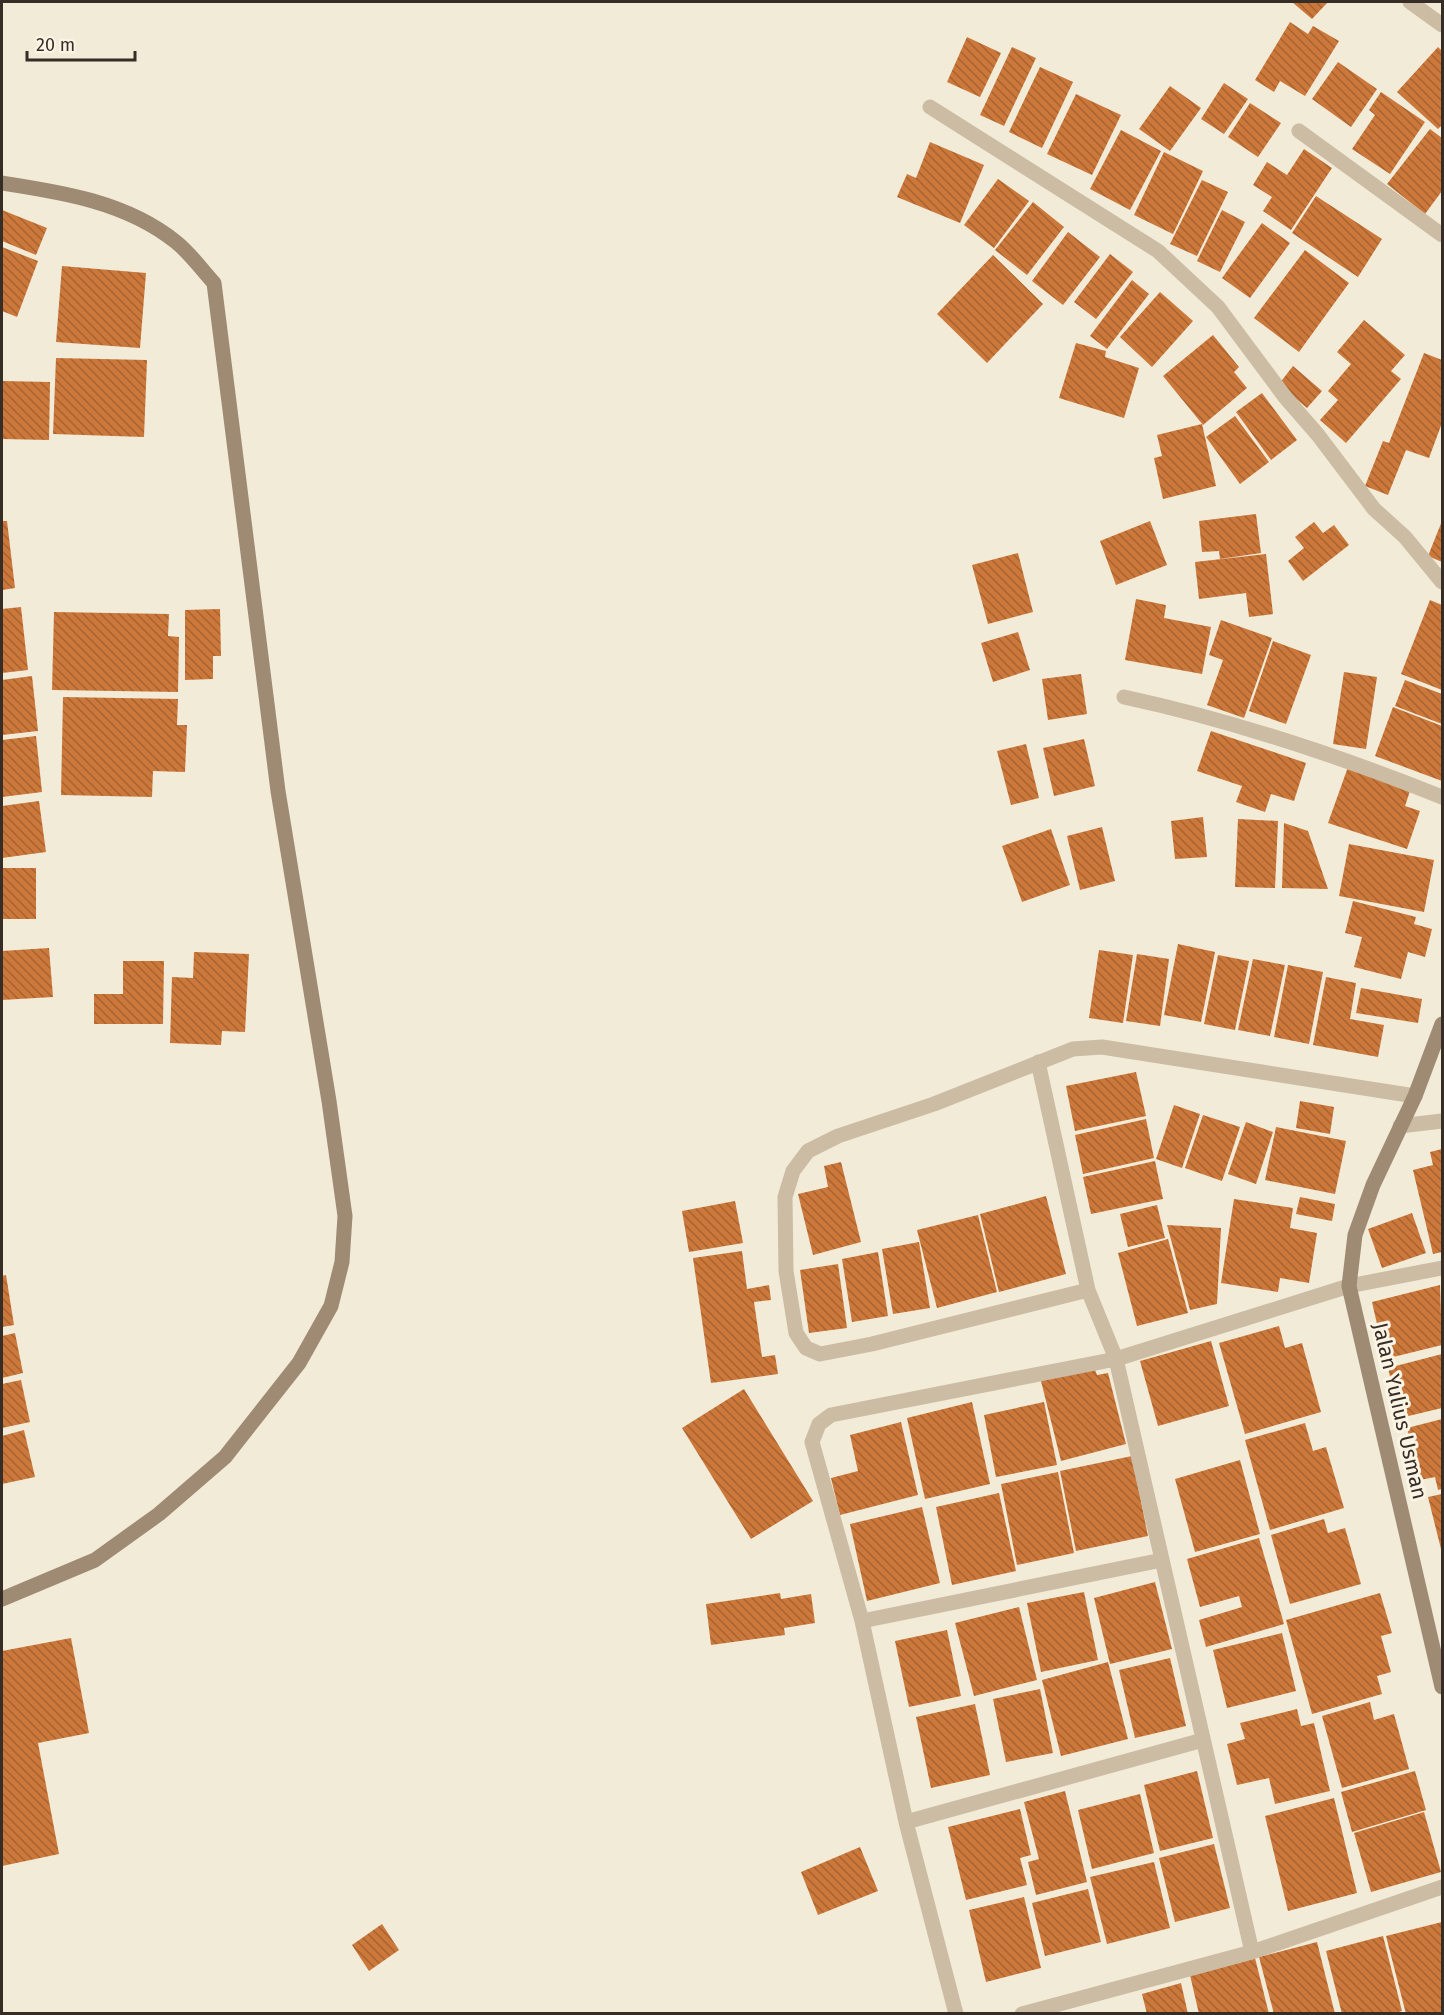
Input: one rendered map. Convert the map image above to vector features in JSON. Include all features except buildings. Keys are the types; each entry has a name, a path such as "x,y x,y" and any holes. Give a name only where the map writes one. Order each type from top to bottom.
{"street":[{"path":"1410,2 1443,25"},
{"path":"930,107 1158,251 1218,307 1285,397 1318,435 1374,509 1405,537 1443,582"},
{"path":"1299,131 1443,235"},
{"path":"2,183 70,193 130,214 176,242 214,283 278,791 329,1101 345,1215 342,1262 331,1306 299,1363 225,1457 159,1514 95,1560 2,1599"},
{"path":"1124,697 1235,725 1344,758 1443,797"},
{"name":"Jalan Yulius Usman","path":"1443,1024 1415,1096 1373,1185 1355,1235 1349,1286 1443,1687"},
{"path":"1088,1290 872,1344 820,1354 806,1348 796,1333 786,1272 785,1197 792,1171 808,1151 838,1136 934,1104 1073,1049 1102,1047 1415,1096"},
{"path":"1038,1062 1088,1290 1116,1359 1252,1952"},
{"path":"1400,1126 1443,1121"},
{"path":"956,2013 906,1822 862,1621 812,1442 814,1431 823,1418 1116,1359 1349,1286 1443,1268"},
{"path":"862,1621 1162,1560"},
{"path":"906,1822 1203,1740"},
{"path":"1022,2013 1252,1952 1443,1887"}]}
